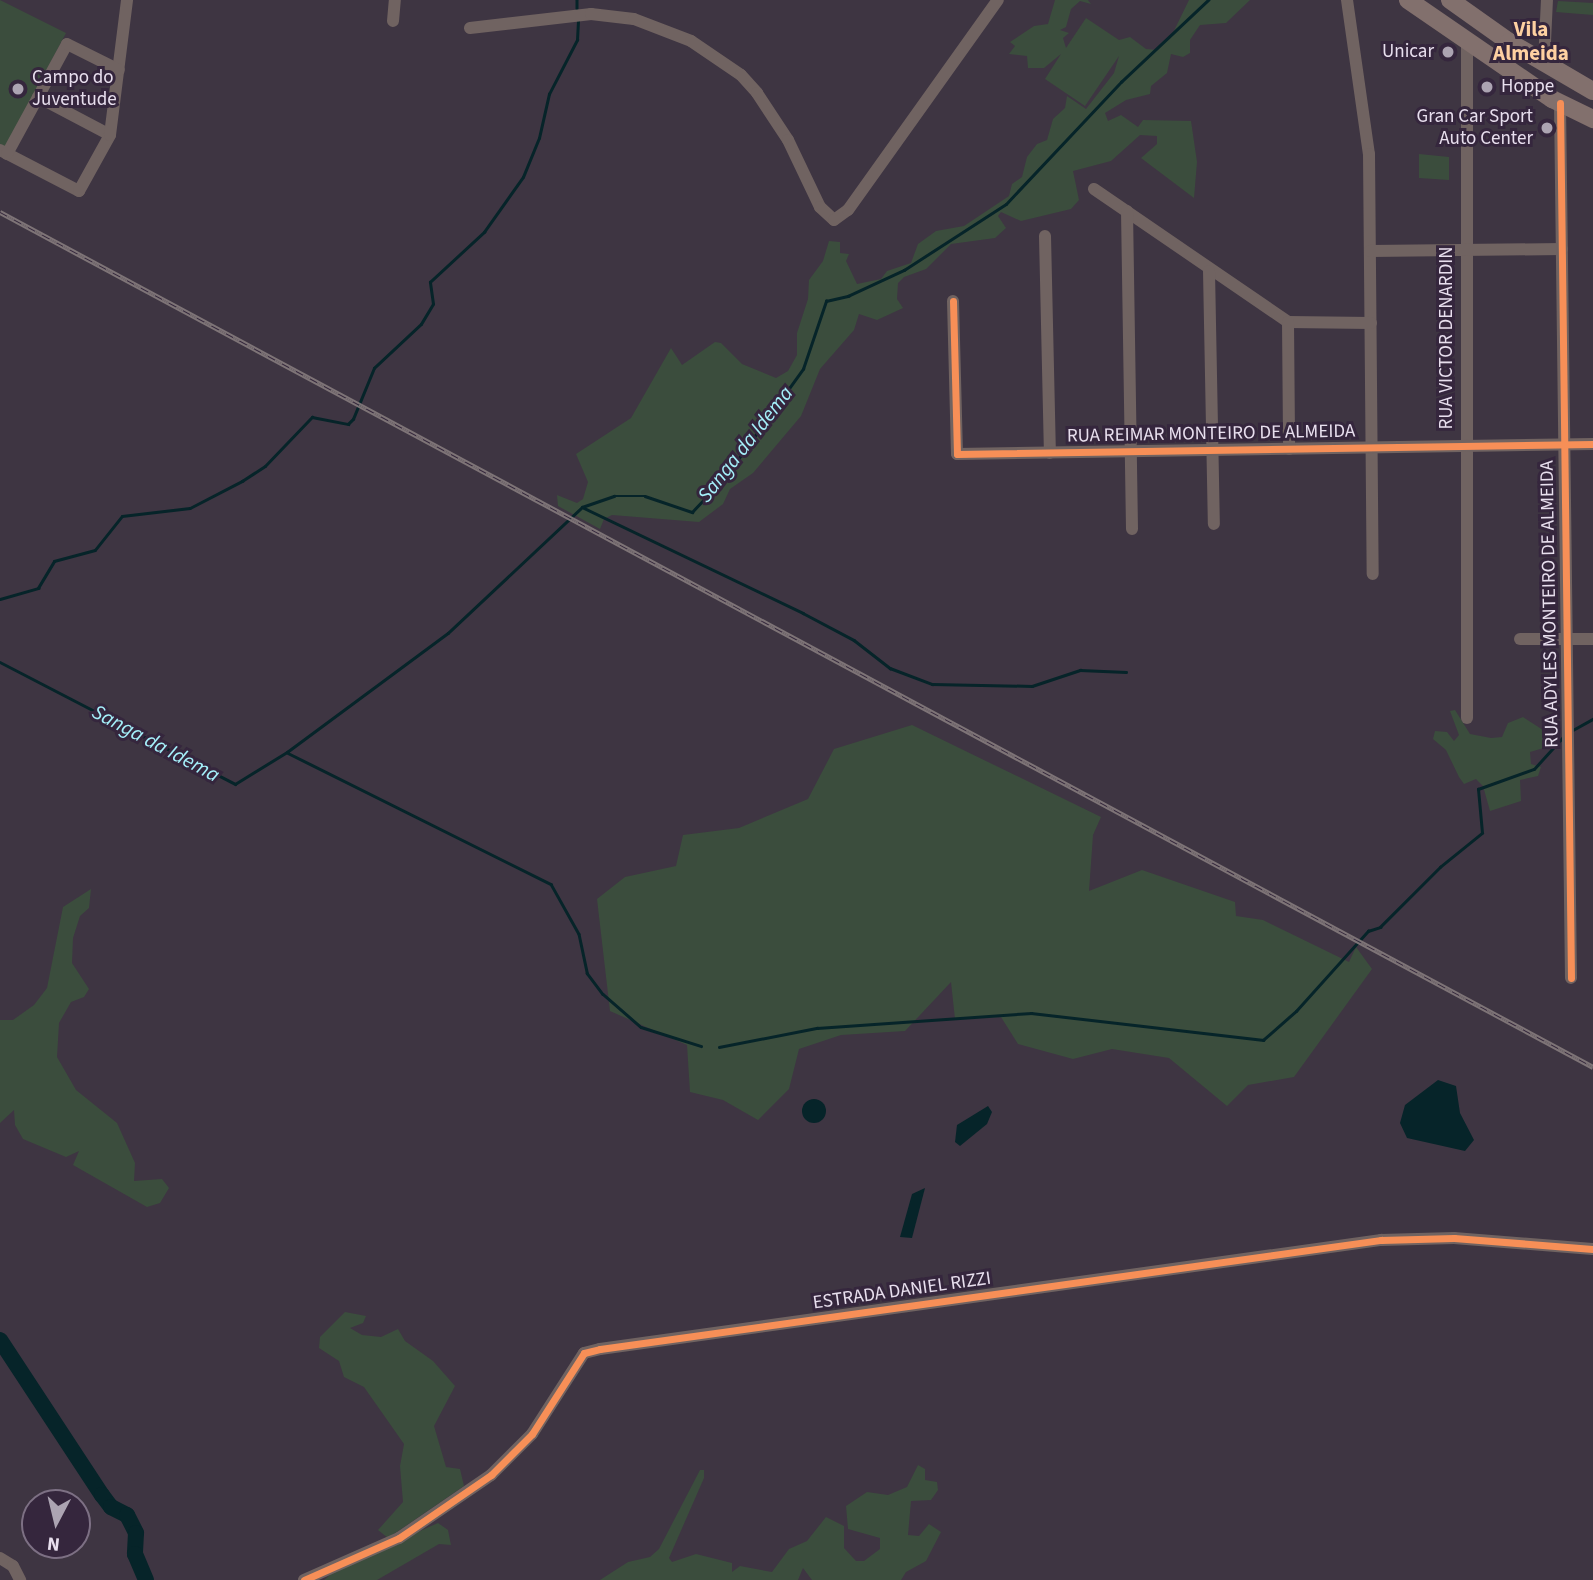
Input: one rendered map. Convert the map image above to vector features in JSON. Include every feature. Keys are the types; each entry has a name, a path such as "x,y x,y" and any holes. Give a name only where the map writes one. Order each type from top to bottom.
{"highway":[{"path":"1408,0 1560,103 1593,119"},
{"path":"1425,0 1499,41 1509,42"},
{"path":"1450,0 1509,42 1593,91"}],"street":[{"path":"119,70 67,44 4,152 79,191 110,135 119,70 127,0"},
{"path":"393,21 395,0"},
{"path":"470,28 585,14 663,28 741,75 774,117 820,207 834,220 848,210 998,0"},
{"path":"1347,0 1369,154 1373,574"},
{"path":"1544,63 1547,0"},
{"name":"RUA VICTOR DENARDIN","path":"1467,42 1465,250 1468,718"},
{"path":"38,97 110,135"},
{"name":"RUA ADYLES MONTEIRO DE ALMEIDA","path":"1560,103 1571,978"},
{"path":"1094,189 1209,271 1288,322 1371,323"},
{"path":"1127,211 1132,529"},
{"path":"1045,236 1050,453"},
{"path":"1370,251 1562,249"},
{"path":"1209,271 1214,524"},
{"name":"RUA REIMAR MONTEIRO DE ALMEIDA","path":"953,301 957,454 1593,444"},
{"path":"1288,322 1289,449"},
{"path":"1520,639 1593,639"},
{"name":"ESTRADA DANIEL RIZZI","path":"304,1580 399,1538 491,1475 532,1434 584,1353 1381,1240 1454,1238 1593,1250"},
{"path":"0,1558 13,1566 20,1580"}],"shaded area":[{"name":"Campo do Juventude","path":"0,0 66,33 6,147 0,144"},
{"path":"1055,0 1088,0 1091,4 1080,1 1071,9 1066,27 1060,30 1069,33 1063,38 1066,48 1086,18 1119,40 1130,37 1146,49 1158,50 1162,42 1170,39 1189,0 1250,0 1226,23 1200,25 1190,40 1190,53 1183,57 1171,54 1167,73 1151,86 1150,94 1126,100 1105,113 1108,121 1121,115 1138,127 1143,120 1191,121 1197,162 1194,198 1141,158 1157,144 1157,136 1140,135 1111,161 1073,171 1079,200 1071,209 1021,221 1001,212 998,216 1006,228 995,238 951,244 926,269 904,277 898,283 897,299 903,308 877,320 859,314 854,330 820,369 801,416 753,473 730,489 723,504 699,522 612,515 604,519 600,529 558,506 557,495 577,503 583,499 588,482 576,454 631,418 671,348 682,365 715,342 721,343 742,364 776,378 788,371 797,355 797,333 808,299 809,280 823,261 829,241 840,242 840,253 849,254 846,261 857,284 881,279 887,271 911,263 918,244 936,231 964,226 1009,196 1012,184 1022,177 1027,157 1037,144 1047,140 1053,119 1065,108 1067,96 1086,109 1114,73 1119,56 1085,106 1045,79 1061,54 1044,68 1028,68 1027,56 1009,54 1015,46 1010,42 1034,26 1048,24"},
{"path":"1558,1 1593,3 1593,15 1556,12"},
{"path":"1419,154 1449,157 1449,180 1419,178"},
{"path":"1455,710 1470,734 1491,738 1502,737 1508,723 1523,717 1543,730 1549,719 1553,720 1554,745 1530,752 1531,764 1541,767 1538,776 1520,780 1521,801 1490,811 1483,786 1476,779 1464,784 1446,750 1433,739 1435,731 1447,732 1454,741 1459,735 1450,711"},
{"path":"912,725 1101,817 1093,835 1089,891 1142,870 1235,902 1236,916 1263,920 1349,962 1356,947 1372,969 1294,1077 1248,1085 1227,1106 1169,1058 1112,1049 1073,1059 1018,1044 1001,1017 955,1019 951,982 905,1031 841,1035 799,1049 789,1089 758,1120 723,1100 690,1092 687,1045 610,1011 597,899 625,877 676,866 683,835 739,828 808,799 834,749"},
{"path":"91,889 89,908 80,916 73,938 72,963 89,989 84,997 71,1002 59,1023 57,1057 76,1090 117,1123 135,1163 134,1181 162,1179 169,1188 160,1203 147,1207 73,1165 79,1151 66,1157 23,1139 15,1125 14,1110 0,1123 0,1020 13,1020 34,1005 47,988 63,907"},
{"path":"1438,1080 1456,1086 1460,1113 1474,1140 1465,1151 1407,1138 1400,1123 1405,1105"},
{"path":"814,1099 822,1103 826,1111 822,1119 814,1123 806,1119 802,1111 806,1103"},
{"path":"988,1106 992,1112 987,1124 960,1146 955,1142 957,1125"},
{"path":"925,1188 912,1238 900,1237 912,1194"},
{"path":"345,1312 366,1316 363,1323 350,1328 362,1335 381,1337 398,1329 405,1341 433,1361 455,1386 434,1426 446,1467 460,1469 464,1486 388,1538 378,1530 403,1502 400,1466 404,1444 364,1387 344,1377 339,1361 319,1348 320,1337"},
{"path":"918,1465 925,1469 925,1480 937,1482 938,1490 931,1500 911,1501 908,1535 919,1536 929,1524 941,1532 926,1561 906,1572 901,1580 812,1580 803,1568 798,1580 600,1580 628,1562 650,1557 659,1549 700,1470 704,1470 704,1478 669,1558 672,1562 696,1554 732,1563 732,1572 740,1566 772,1572 789,1549 807,1541 826,1517 844,1526 844,1548 856,1561 864,1561 880,1549 880,1538 848,1529 846,1506 867,1492 888,1495 907,1487"},
{"path":"438,1523 448,1530 451,1545 439,1544 377,1580 324,1580 341,1566"}],"waterway":[{"path":"577,0 577,8"},
{"name":"Sanga da Idema","path":"0,662 235,784 287,752 448,633 582,507 614,496 645,496 692,512 726,476 803,369 826,301 848,296 904,270 1006,204 1121,82 1208,0"},
{"path":"0,599 38,588 54,561 95,550 122,516 190,508 242,481 265,466 312,417 348,424 353,419 374,368 421,324 433,304 430,282 484,232 523,177 539,138 549,94 577,40 578,21"},
{"path":"584,508 803,613 854,640 890,668 932,684 1032,686 1080,670 1126,672"},
{"path":"1571,731 1593,719"},
{"path":"719,1047 817,1028 1031,1013 1263,1040 1296,1011 1368,931 1380,927 1440,867 1482,833 1478,789 1534,769 1563,737"},
{"path":"288,753 551,884 579,934 587,973 603,994 641,1027 701,1046"},
{"path":"0,1340 102,1495 111,1507 127,1515 136,1533 135,1554 146,1580"}],"railway":[{"path":"0,212 1593,1067"}],"cycle path":[{"path":"1560,103 1571,978"},
{"path":"953,301 957,454 1593,444"},
{"path":"304,1580 399,1538 491,1475 532,1434 584,1353 1381,1240 1454,1238 1593,1249"}],"place":[{"name":"Unicar","path":"1448,52"},
{"name":"Hoppe","path":"1487,87"},
{"name":"Campo do Juventude","path":"18,89"},
{"name":"Gran Car Sport Auto Center","path":"1547,128"}],"district":[{"name":"Vila Almeida","path":"1531,41"}]}
